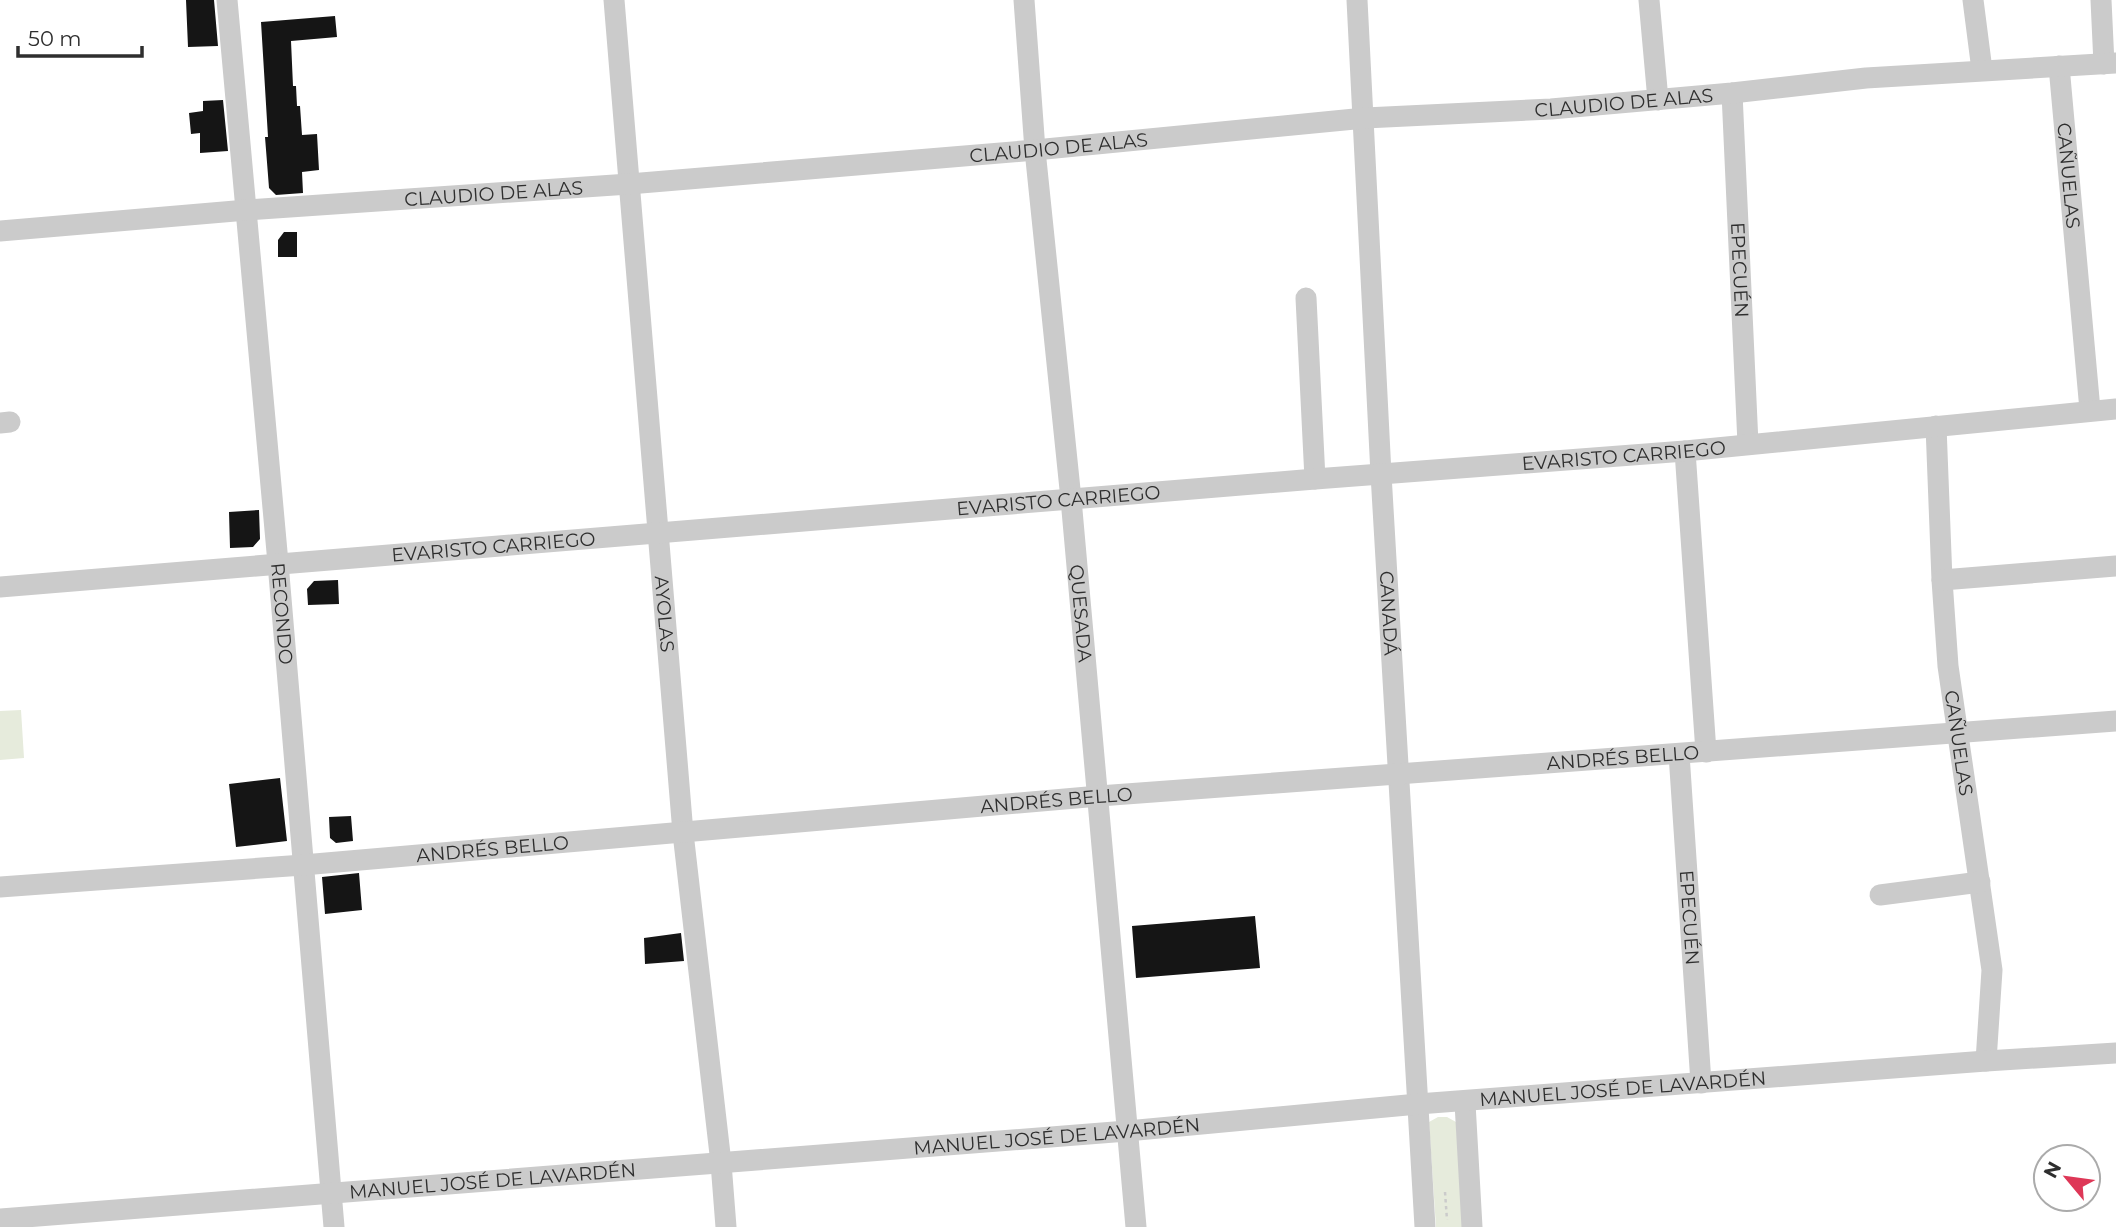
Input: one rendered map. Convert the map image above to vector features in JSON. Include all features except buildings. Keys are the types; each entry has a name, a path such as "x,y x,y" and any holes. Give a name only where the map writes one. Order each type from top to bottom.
{"street":[{"name":"RECONDO","path":"227,0 334,1227"},
{"name":"AYOLAS","path":"614,0 683,833 726,1227"},
{"name":"QUESADA","path":"1024,0 1035,150 1071,499 1136,1227"},
{"name":"CANADÁ","path":"1357,0 1381,474 1425,1224"},
{"path":"1649,0 1658,100"},
{"path":"1973,0 1982,70"},
{"path":"2101,0 2110,64"},
{"name":"CLAUDIO DE ALAS","path":"0,231 247,210 629,184 1035,150 1364,118 1551,109 1866,78 2110,64"},
{"name":"CAÑUELAS","path":"2059,66 2090,410"},
{"name":"EPECUÉN","path":"1732,93 1748,444"},
{"path":"1306,298 1315,479"},
{"name":"EVARISTO CARRIEGO","path":"0,587 1685,450 2116,409"},
{"name":"CAÑUELAS","path":"1936,426 1948,666 1992,970 1986,1060"},
{"path":"1685,450 1706,752"},
{"path":"1942,580 2116,566"},
{"name":"ANDRÉS BELLO","path":"0,887 303,865 1098,796 2116,721"},
{"name":"EPECUÉN","path":"1679,754 1702,1083"},
{"path":"1880,895 1980,882"},
{"name":"MANUEL JOSÉ DE LAVARDÉN","path":"1,1220 1127,1131 1418,1104 1986,1060 2116,1053"},
{"path":"1465,1102 1472,1227"}],"path":[{"path":"1423,1194 1446,1192 1447,1220 1425,1224"}],"shaded area":[{"path":"21,710 24,758 0,760 0,711"},
{"path":"1438,1117 1447,1117 1456,1122 1464,1227 1436,1227 1429,1122"}]}
